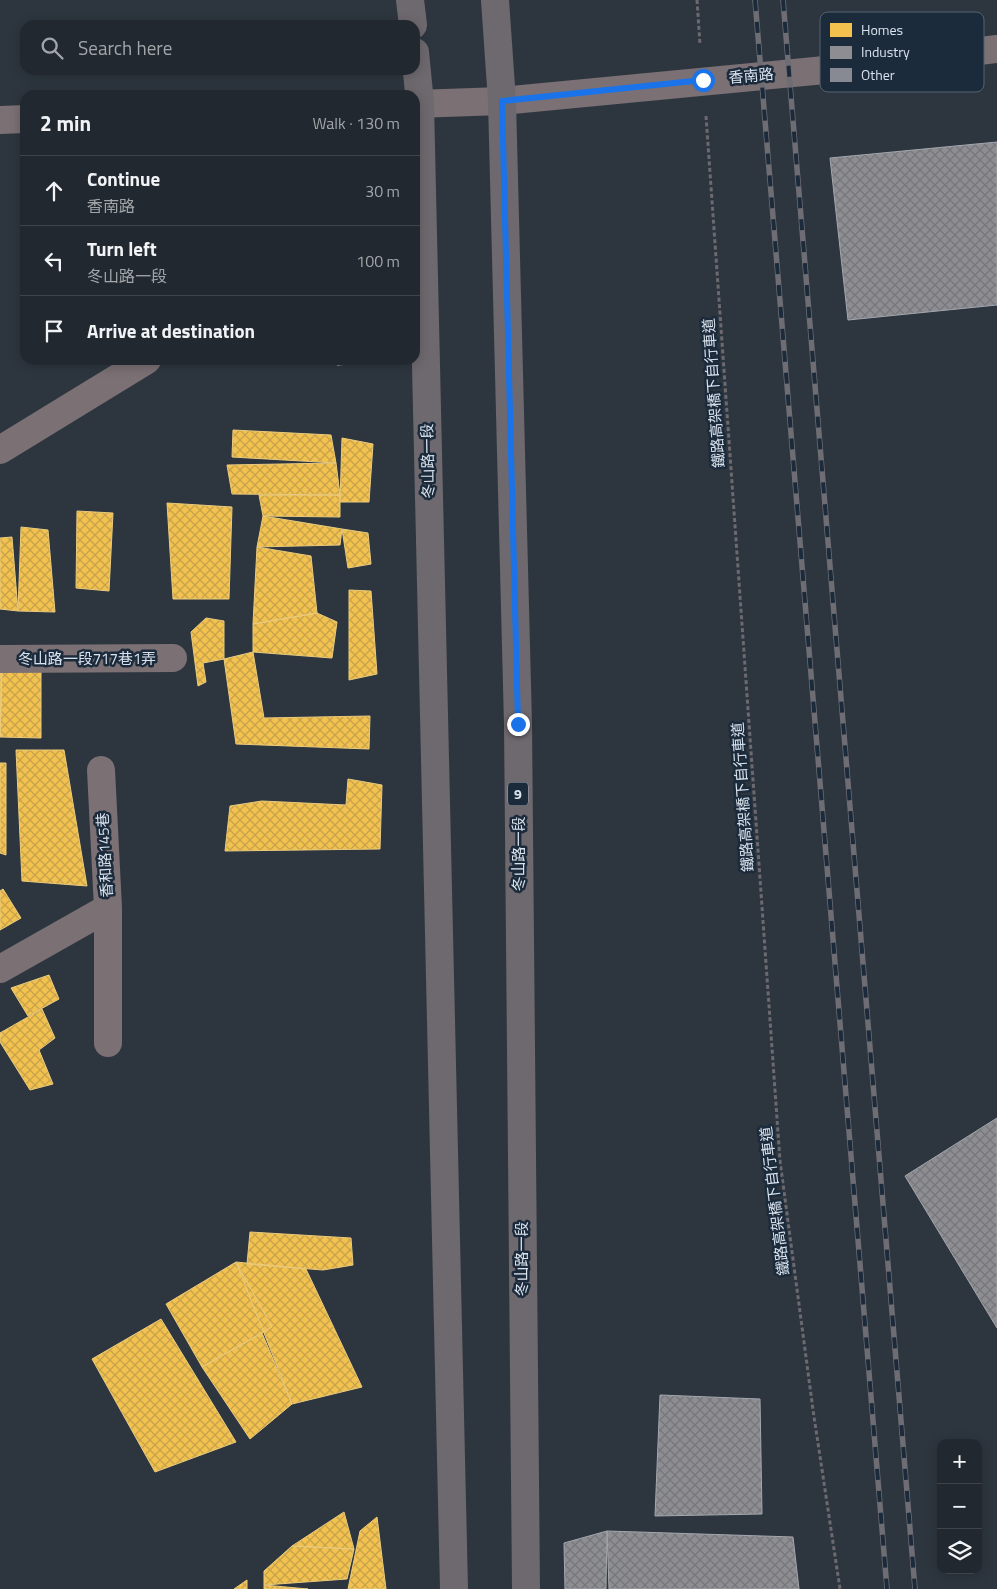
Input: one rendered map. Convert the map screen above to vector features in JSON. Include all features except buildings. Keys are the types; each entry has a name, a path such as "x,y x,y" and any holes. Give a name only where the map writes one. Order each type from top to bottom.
{"main road":[{"path":"410,0 412,20"},
{"name":"冬山路一段","path":"495,0 502,101 518,724 526,1589"},
{"name":"冬山路一段","path":"416,75 416,90"},
{"name":"冬山路一段","path":"420,272 454,1589"}],"street":[{"name":"香南路","path":"984,51 997,49"},
{"name":"香南路","path":"420,104 502,101 703,80 820,70"},
{"path":"0,120 20,119"},
{"path":"0,450 139,365"},
{"name":"冬山路一段717巷1弄","path":"0,659 174,658"},
{"name":"香和路145巷","path":"0,969 108,908 102,770"},
{"path":"108,908 108,1043"}],"path":[{"name":"鐵路高架橋下自行車道","path":"697,0 780,1161 813,1410 840,1589"}],"railway":[{"path":"755,0 887,1589"},
{"path":"783,0 915,1589"}],"route":[{"path":"518,724 502,101 703,80"}]}
